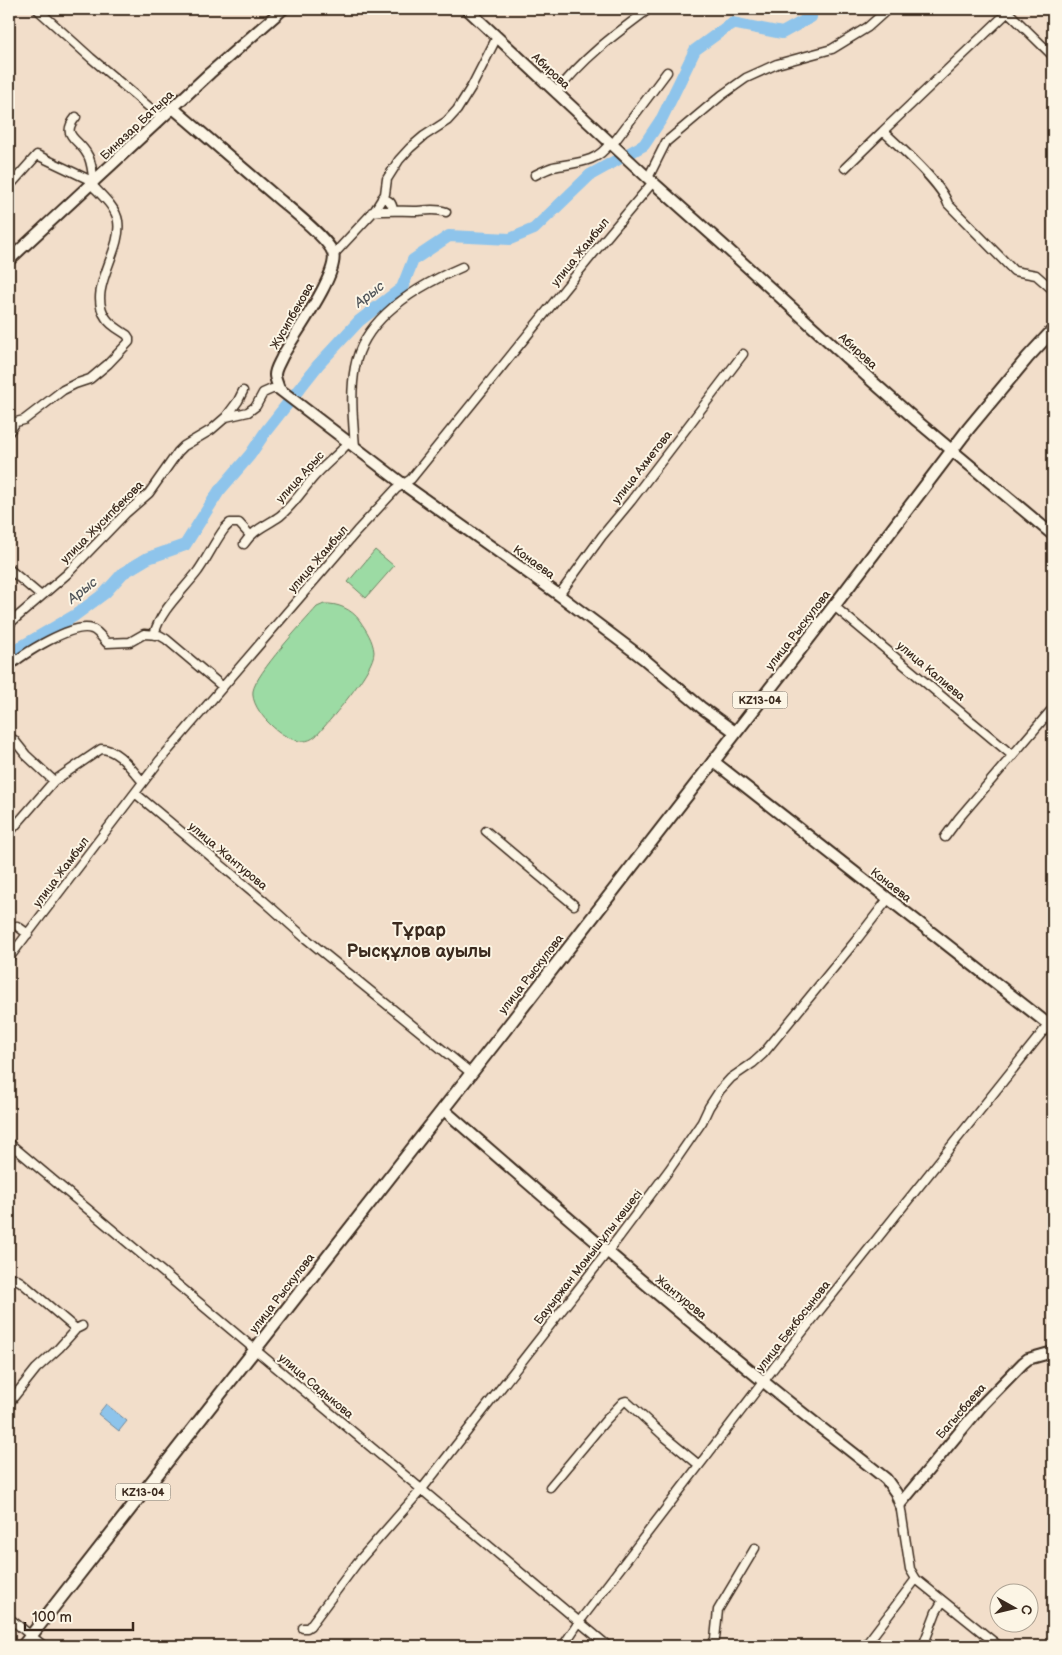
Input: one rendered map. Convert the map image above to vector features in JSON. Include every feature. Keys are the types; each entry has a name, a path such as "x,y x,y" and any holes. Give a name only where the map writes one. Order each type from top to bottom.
{"main road":[{"name":"улица Рыскулова","path":"31,1635 256,1350 834,606 952,450 1028,357 1053,330"},
{"name":"KZ13-04","path":"23,1646 31,1635"}],"street":[{"path":"37,9 162,118"},
{"name":"Биназар Батыра","path":"9,260 283,9"},
{"name":"Абирова","path":"467,9 649,179 895,401 1053,536"},
{"path":"556,92 590,54 650,9"},
{"name":"улица Жамбыл","path":"9,958 143,782 357,532 396,489 411,479 461,418 597,249 649,179 666,142 722,95 746,78 777,64 832,49 868,27 888,9"},
{"path":"845,168 1006,10 1053,56"},
{"path":"173,108 310,225 334,254 372,212 385,194 387,179 399,160 410,148 447,121 457,110 476,79 497,36"},
{"path":"535,175 550,168 584,162 613,146 667,72"},
{"path":"76,117 69,128 70,133 88,155 92,183"},
{"path":"883,130 926,173 946,198 948,204 1014,271 1036,275 1053,290"},
{"path":"9,182 13,182 37,155 92,183 115,212 118,220 116,243 106,272 100,301 106,318 130,338 129,342 108,364 90,379 63,390 24,420 16,422 9,432"},
{"path":"382,198 392,204 393,210"},
{"path":"372,212 430,209 446,212"},
{"name":"Жусипбекова","path":"279,389 275,376 278,367 324,286 334,264 334,254"},
{"path":"352,444 355,365 370,331 387,312 417,290 462,267"},
{"name":"улица Ахметова","path":"559,595 602,536 744,354"},
{"name":"улица Жусипбекова","path":"9,624 66,574 126,513 149,493 178,452 211,430 226,417 248,412 256,406 263,393 272,389 279,389"},
{"name":"Конаева","path":"279,389 403,484 559,595 644,659 702,708 735,732"},
{"path":"226,417 243,391"},
{"name":"улица Арыс","path":"244,544 250,535 279,516 290,506 304,492 321,469 352,444"},
{"path":"154,635 164,614 230,523 239,523 250,535"},
{"path":"9,569 41,596"},
{"name":"улица Калиева","path":"834,606 1013,756"},
{"path":"9,667 52,638 80,627 93,629 107,643 130,642 144,634 166,639 223,687"},
{"path":"945,837 1053,708"},
{"path":"9,737 54,781"},
{"path":"9,833 54,781 100,749 108,749 119,757 143,782"},
{"name":"Конаева","path":"713,761 1052,1026"},
{"name":"улица Жантурова","path":"135,793 304,937 470,1073"},
{"path":"486,831 574,905"},
{"name":"Бауыржан Момышұлы көшесі","path":"303,1628 310,1626 357,1563 422,1489 607,1252 669,1170 702,1122 720,1090 731,1078 753,1063 769,1047 888,899"},
{"path":"17,926 28,934"},
{"name":"улица Бекбосынова","path":"563,1646 579,1622 699,1465 843,1280 1052,1026"},
{"name":"Жантурова","path":"443,1109 607,1252 764,1382 886,1479 896,1493 900,1504"},
{"name":"улица Садыкова","path":"9,1143 608,1646"},
{"path":"9,1403 36,1369 79,1327 10,1276"},
{"name":"Багысбаева","path":"900,1504 984,1404 1023,1363 1028,1359 1053,1352"},
{"path":"550,1487 606,1420 626,1401 699,1465"},
{"path":"900,1504 910,1569 916,1579 998,1646"},
{"path":"711,1646 715,1638 718,1610 755,1548"},
{"path":"865,1646 916,1579"},
{"path":"923,1646 936,1612 942,1602"},
{"path":"9,1618 44,1646"}],"green space":[{"path":"375,550 394,566 366,598 348,582"},
{"path":"324,604 344,608 353,613 369,635 374,652 362,679 320,732 310,740 295,740 278,731 262,716 254,699 253,691 262,673 281,648 317,607"}],"water":[{"path":"106,1404 127,1421 119,1431 98,1414"}],"waterway":[{"name":"Арыс","path":"9,654 74,616 105,593 123,573 148,558 185,545 219,491 250,455 266,431 318,365 359,321 402,288 413,260 449,236 510,239 534,229 590,175 644,145 662,118 695,50 732,23 782,33 811,17 806,9"}],"district":[{"name":"Тұрар Рысқұлов ауылы","path":"419,940"}]}
